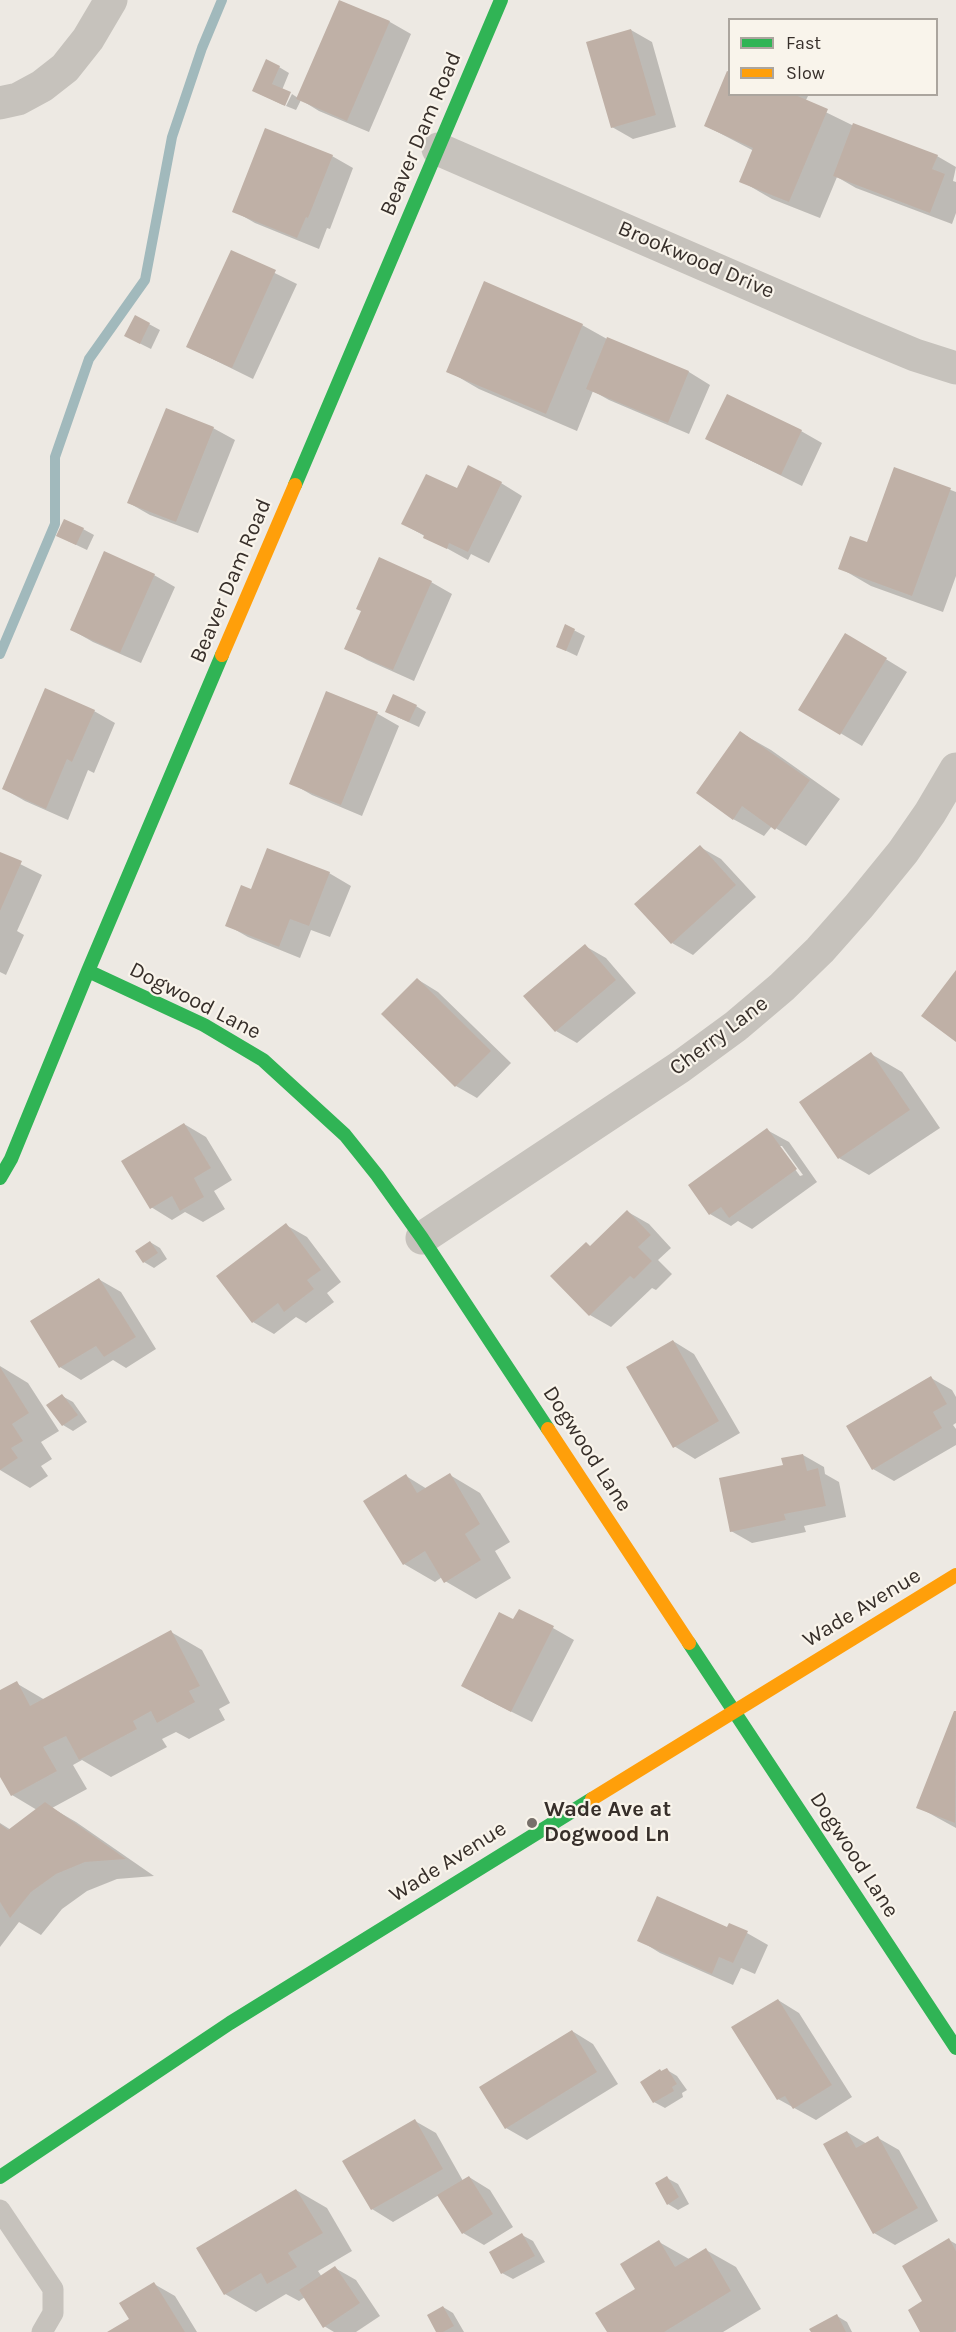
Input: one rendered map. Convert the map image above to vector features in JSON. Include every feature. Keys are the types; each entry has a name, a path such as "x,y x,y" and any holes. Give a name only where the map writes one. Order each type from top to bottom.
{"street":[{"path":"0,103 18,99 42,86 64,69 88,39 111,0"},
{"name":"Beaver Dam Road","path":"0,1178 11,1159 88,971 501,0"},
{"name":"Brookwood Drive","path":"438,149 855,330 915,355 956,368"},
{"name":"Cherry Lane","path":"422,1238 680,1067 736,1026 782,987 820,950 903,852 956,769"},
{"name":"Dogwood Lane","path":"88,971 204,1025 263,1059 345,1135 422,1238 956,2048"},
{"name":"Wade Avenue","path":"0,2177 235,2020 956,1575"}],"lane":[{"path":"0,2210 53,2289 53,2313 42,2332"}],"building":[{"path":"339,0 390,21 347,121 296,99"},
{"path":"631,29 656,115 611,128 586,42"},
{"path":"266,59 280,66 272,84 291,92 285,106 252,91"},
{"path":"727,71 728,96 798,96 828,109 789,202 739,182 753,148 704,126"},
{"path":"853,123 938,155 932,169 945,174 930,213 833,176"},
{"path":"265,128 333,155 308,218 306,217 297,238 232,212"},
{"path":"231,250 276,270 232,368 186,347"},
{"path":"484,281 583,324 546,414 446,372"},
{"path":"135,315 150,323 140,344 124,336"},
{"path":"607,337 689,371 668,423 586,389"},
{"path":"727,394 802,430 781,475 705,439"},
{"path":"166,408 214,427 176,522 127,503"},
{"path":"468,465 502,482 468,552 449,543 447,549 401,524 426,474 457,488"},
{"path":"894,467 951,488 912,596 838,569 850,536 867,542"},
{"path":"64,519 84,528 76,545 56,536"},
{"path":"104,551 155,574 120,653 70,630"},
{"path":"379,557 432,581 393,670 344,649 361,611 356,609"},
{"path":"565,624 575,629 566,651 556,647"},
{"path":"845,633 887,658 840,735 798,710"},
{"path":"45,688 95,710 72,762 67,759 46,809 2,789"},
{"path":"326,691 378,712 341,805 289,784"},
{"path":"393,694 417,705 409,722 385,712"},
{"path":"740,731 810,780 775,830 742,806 733,820 696,793"},
{"path":"700,845 736,885 671,944 634,904"},
{"path":"267,848 330,872 309,926 290,919 279,947 225,926 241,885 251,889"},
{"path":"0,852 22,861 0,911"},
{"path":"585,944 616,980 555,1032 523,996"},
{"path":"956,970 956,1042 921,1016"},
{"path":"417,978 491,1051 455,1087 381,1014"},
{"path":"871,1052 910,1110 838,1159 799,1102"},
{"path":"184,1123 211,1168 194,1178 204,1197 180,1211 172,1196 150,1209 121,1161"},
{"path":"767,1128 797,1169 729,1218 721,1207 709,1215 688,1185"},
{"path":"627,1210 651,1235 638,1247 652,1261 634,1279 630,1276 589,1316 550,1276 586,1242 590,1246"},
{"path":"286,1223 321,1270 307,1280 314,1289 284,1312 278,1303 252,1323 216,1276"},
{"path":"150,1241 158,1253 143,1263 135,1251"},
{"path":"99,1278 136,1337 104,1357 96,1346 59,1368 30,1321"},
{"path":"673,1340 719,1421 673,1448 626,1367"},
{"path":"0,1367 29,1413 12,1424 23,1441 11,1448 18,1458 0,1470"},
{"path":"931,1376 947,1404 933,1412 942,1428 872,1470 846,1426"},
{"path":"62,1394 78,1415 62,1426 46,1405"},
{"path":"803,1454 807,1471 818,1468 826,1506 784,1514 786,1520 730,1532 719,1478 783,1465 781,1458"},
{"path":"450,1473 480,1524 465,1534 481,1560 444,1583 425,1551 403,1565 363,1501 406,1474 417,1493"},
{"path":"519,1609 554,1626 511,1712 461,1686 499,1612 513,1619"},
{"path":"171,1630 200,1686 189,1691 195,1702 157,1723 151,1711 133,1721 137,1729 79,1760 66,1736 43,1747 57,1771 11,1796 0,1777 0,1690 17,1681 30,1706"},
{"path":"954,1711 956,1711 955,1823 916,1808"},
{"path":"45,1802 126,1859 85,1862 56,1874 31,1892 10,1918 0,1902 0,1824 8,1830"},
{"path":"657,1896 727,1927 729,1923 748,1931 733,1963 719,1957 712,1974 637,1941"},
{"path":"778,1999 832,2085 793,2109 785,2096 777,2100 731,2027"},
{"path":"572,2030 597,2072 505,2129 479,2087"},
{"path":"667,2068 677,2084 672,2087 674,2091 653,2103 640,2082 660,2069 661,2071"},
{"path":"415,2119 443,2169 371,2210 342,2161"},
{"path":"847,2131 856,2148 878,2136 918,2208 873,2234 823,2144"},
{"path":"469,2176 493,2214 462,2234 437,2195"},
{"path":"667,2176 679,2197 667,2205 655,2183"},
{"path":"296,2189 323,2233 288,2253 297,2267 267,2284 261,2273 224,2295 196,2248"},
{"path":"522,2233 535,2256 501,2274 489,2252"},
{"path":"949,2238 956,2251 956,2330 953,2332 920,2332 908,2310 922,2301 902,2266"},
{"path":"659,2240 675,2267 706,2248 731,2291 664,2332 607,2332 595,2313 635,2289 620,2264"},
{"path":"335,2266 360,2303 323,2328 299,2290"},
{"path":"154,2282 185,2332 107,2332 129,2319 119,2303"},
{"path":"443,2306 454,2326 443,2332 436,2332 427,2315"},
{"path":"837,2314 846,2332 811,2332 809,2329"}],"waterway":[{"path":"0,654 55,524 55,457 89,359 145,280 172,137 202,48 222,0"}],"traffic: fast":[{"path":"295,485 501,0"},
{"path":"0,1178 11,1159 222,655"},
{"path":"88,971 204,1025 263,1060 345,1135 422,1238 548,1429"},
{"path":"689,1643 956,2048"},
{"path":"0,2177 230,2023 592,1799"}],"traffic: slow":[{"path":"222,655 295,485"},
{"path":"548,1429 689,1643"},
{"path":"592,1799 956,1575"}],"place":[{"name":"Wade Ave at Dogwood Ln","path":"532,1823"}]}
